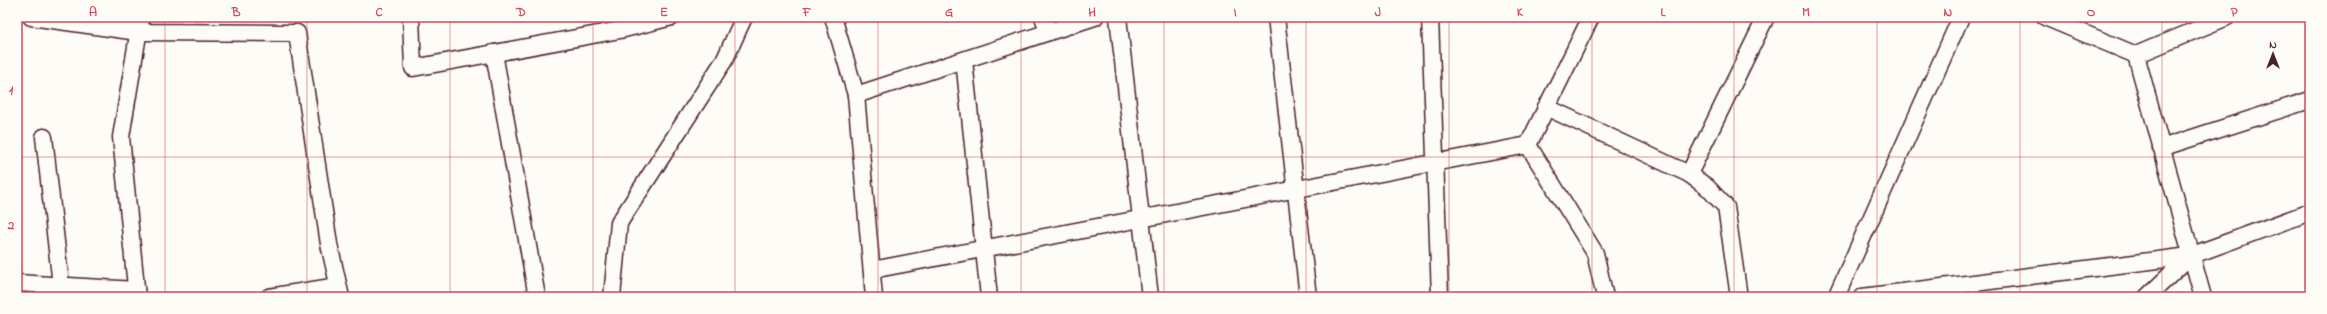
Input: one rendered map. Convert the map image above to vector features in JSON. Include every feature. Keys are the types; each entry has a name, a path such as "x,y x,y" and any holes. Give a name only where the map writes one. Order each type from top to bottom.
{"street":[{"path":"31,17 140,25 297,33 329,244 340,292 269,297"},
{"path":"411,17 413,68 620,30 672,17"},
{"path":"612,297 619,223 725,60 744,17"},
{"path":"833,17 856,95 874,297"},
{"path":"1044,17 1049,32"},
{"path":"856,95 1095,17"},
{"path":"1118,17 1150,297"},
{"path":"1276,17 1308,297"},
{"path":"1430,17 1440,297"},
{"path":"1528,145 1591,17"},
{"path":"1689,174 1766,17"},
{"path":"1836,297 1961,17"},
{"path":"2045,17 2136,55 2227,17"},
{"path":"17,283 61,285 136,294 121,137 140,25"},
{"path":"494,53 537,297"},
{"path":"2136,55 2190,256 2203,297"},
{"path":"964,60 989,297"},
{"path":"2161,148 2310,100"},
{"path":"1546,108 1689,174 1707,187 1726,207 1739,297"},
{"path":"44,137 61,285"},
{"path":"872,270 1528,145"},
{"path":"1528,145 1595,253 1605,297"},
{"path":"1862,297 2190,256 2310,212"},
{"path":"2147,297 2190,256"}]}
